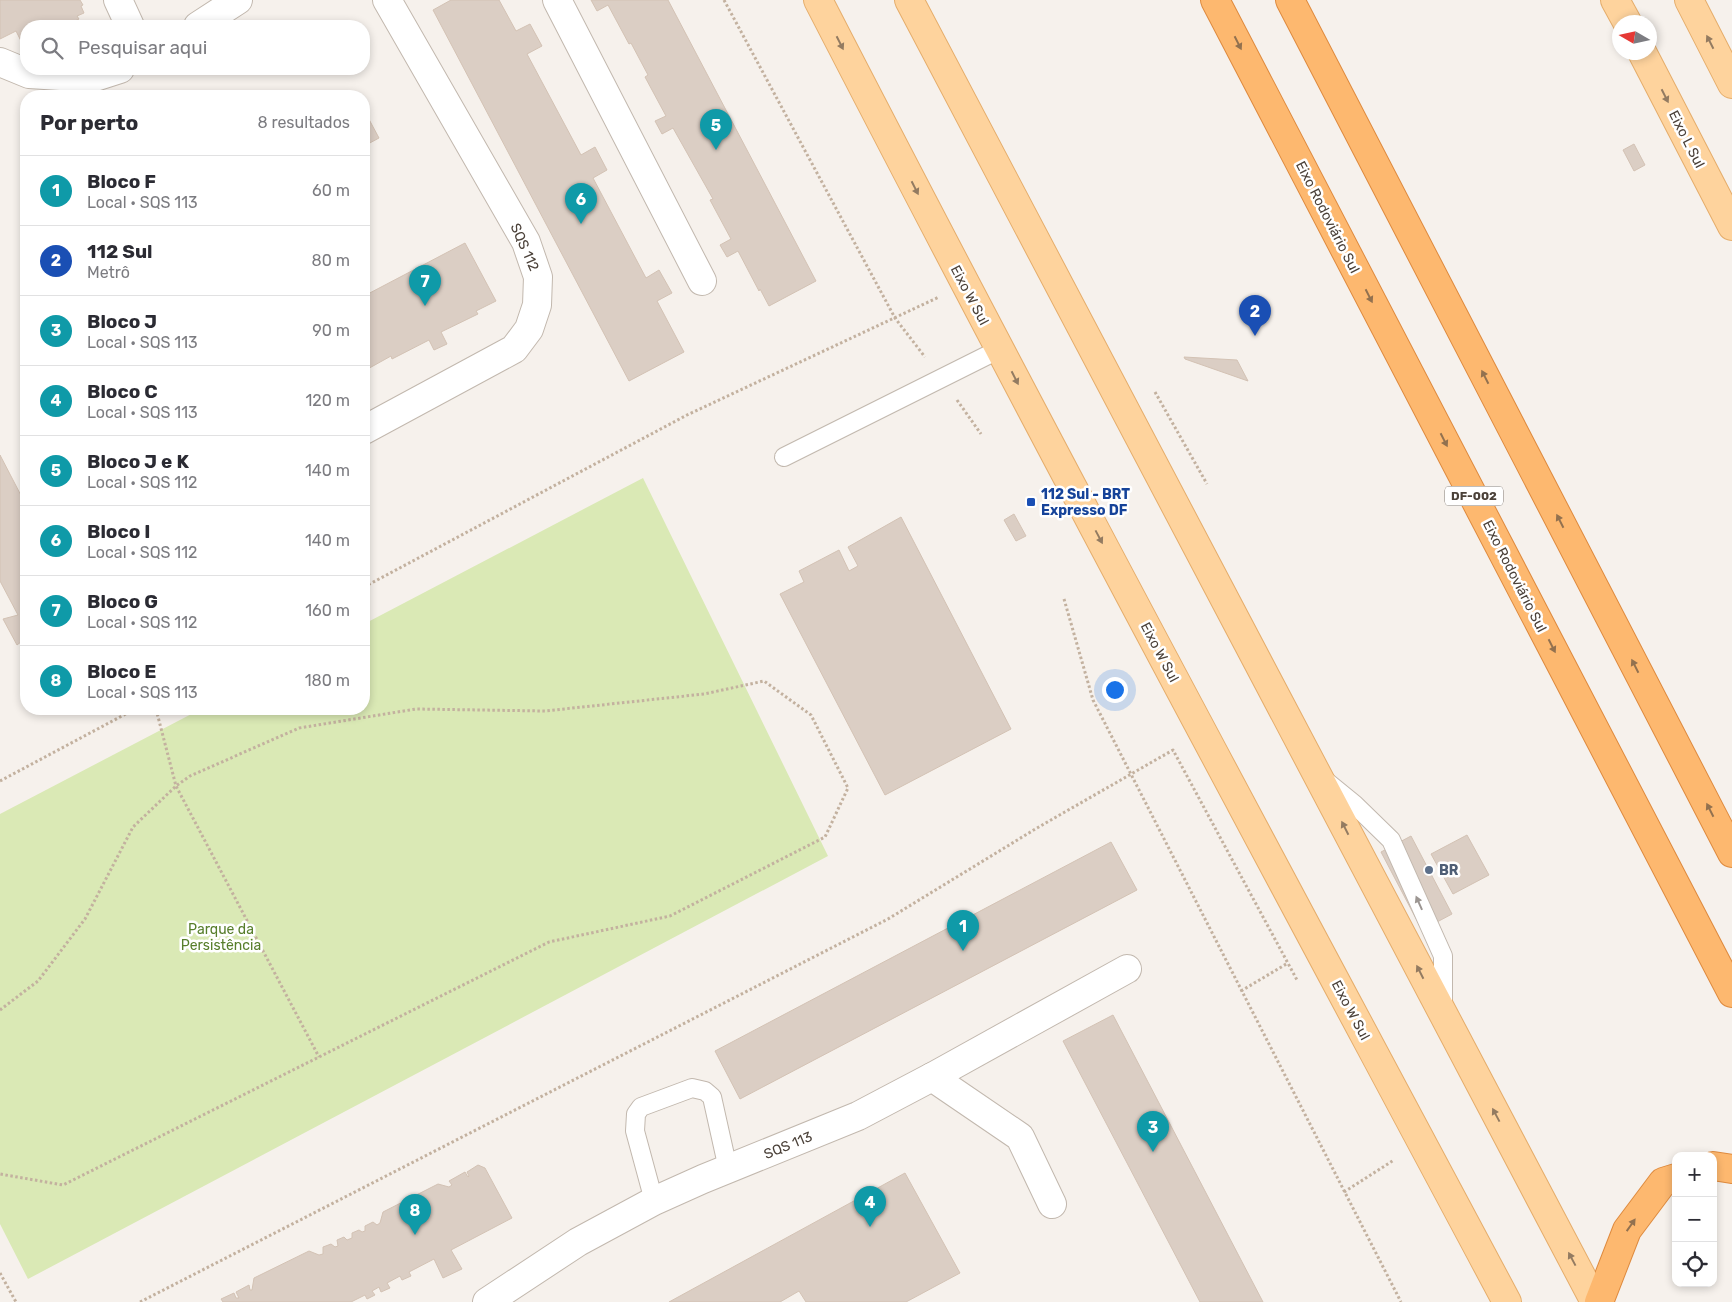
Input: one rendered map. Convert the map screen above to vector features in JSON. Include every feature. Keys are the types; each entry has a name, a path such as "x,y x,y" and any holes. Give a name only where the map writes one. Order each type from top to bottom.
{"highway":[{"name":"Eixo Rodoviário Sul","path":"1215,0 1732,993"},
{"path":"1290,0 1732,853"},
{"path":"1717,1167 1732,1169"},
{"path":"1599,1302 1627,1230 1662,1182 1672,1179"}],"main road":[{"name":"Eixo W Sul","path":"818,0 1058,462 1508,1302"},
{"path":"909,0 1443,1017 1595,1302"},
{"path":"1615,0 1623,15"},
{"path":"1689,0 1732,84"},
{"name":"Eixo L Sul","path":"1646,60 1732,226"}],"street":[{"path":"118,0 127,20"},
{"path":"207,20 238,0"},
{"name":"SQS 112","path":"370,427 514,349 529,329 538,305 538,277 526,242 387,0"},
{"path":"557,0 702,281"},
{"path":"0,62 20,70"},
{"path":"42,75 92,78 101,75"},
{"name":"SQS 113","path":"487,1302 578,1242 654,1201 858,1116 1127,969"},
{"path":"932,1077 1020,1137 1052,1204"}],"lane":[{"path":"784,457 1000,349"},
{"path":"654,1201 635,1131 636,1114 642,1107 692,1088 705,1092 712,1097 728,1169"}],"path":[{"path":"724,0 895,318"},
{"path":"370,584 687,415 965,285"},
{"path":"1155,392 1207,484"},
{"path":"1064,599 1093,700 1130,776 1401,1302"},
{"path":"0,1010 38,981 85,919 133,827 176,786 190,776 299,728 416,709 545,711 704,694 764,681 811,715 848,788 825,837 670,916 549,942 62,1185 0,1174"},
{"path":"0,782 124,715"},
{"path":"158,715 176,786 319,1057"},
{"path":"140,1302 888,919 1037,828 1173,750"},
{"path":"1241,991 1288,963"},
{"path":"1344,1192 1394,1160"},
{"path":"0,1273 16,1302"}],"green space":[{"name":"Parque da Persistência","path":"643,478 828,856 28,1279 0,1224 0,814 190,715 370,715 370,621"}],"building":[{"path":"0,0 80,0 83,5 81,6 84,13 77,16 79,19 77,20 20,20 20,39 16,31 0,39"},
{"path":"451,0 499,0 516,31 530,24 542,46 527,54 581,155 595,147 607,170 593,178 646,278 659,270 672,293 657,301 684,352 629,381 433,10"},
{"path":"591,0 668,0 816,281 769,306 738,251 727,257 720,245 731,239 710,200 713,199 673,128 662,134 655,121 666,116 645,77 648,75 608,5 597,11"},
{"path":"370,121 379,138 370,143"},
{"path":"1634,144 1645,165 1634,171 1623,150"},
{"path":"465,243 496,301 476,311 478,314 441,332 447,344 434,350 429,340 392,359 391,356 370,368 370,293"},
{"path":"1184,357 1237,360 1248,381 1185,359"},
{"path":"0,455 20,493 20,643 17,645 3,619 18,615 0,581"},
{"path":"1014,514 1026,536 1016,541 1004,520"},
{"path":"901,517 1011,729 885,795 780,594 804,582 799,571 839,550 849,571 858,566 848,547"},
{"path":"1467,835 1489,875 1453,894 1431,854"},
{"path":"1411,836 1452,914 1422,930 1381,852"},
{"path":"1111,842 1137,890 740,1099 715,1051"},
{"path":"1113,1015 1263,1302 1200,1302 1063,1041"},
{"path":"478,1165 485,1168 512,1218 451,1250 462,1269 443,1278 434,1259 409,1272 411,1276 402,1280 400,1276 387,1283 390,1288 381,1292 379,1287 372,1291 375,1295 367,1299 365,1295 351,1302 223,1302 221,1299 234,1293 236,1298 239,1298 236,1292 249,1285 250,1290 252,1290 254,1278 309,1251 319,1255 323,1254 323,1247 331,1244 335,1247 338,1246 337,1240 344,1237 347,1240 352,1238 352,1233 359,1230 365,1231 365,1226 373,1222 377,1225 380,1223 383,1212 438,1184 449,1187 452,1185 449,1181 465,1172 468,1177 467,1172"},
{"path":"905,1173 960,1273 906,1302 806,1302 799,1291 780,1302 669,1302"}],"place":[{"name":"Bloco J e K","path":"716,150"},
{"name":"Bloco I","path":"581,224"},
{"name":"Bloco G","path":"425,306"},
{"name":"112 Sul","path":"1255,336"},
{"name":"112 Sul - BRT Expresso DF","path":"1031,502"},
{"name":"BR","path":"1429,870"},
{"name":"Bloco F","path":"963,951"},
{"name":"Bloco J","path":"1153,1152"},
{"name":"Bloco C","path":"870,1227"},
{"name":"Bloco E","path":"415,1235"}]}
